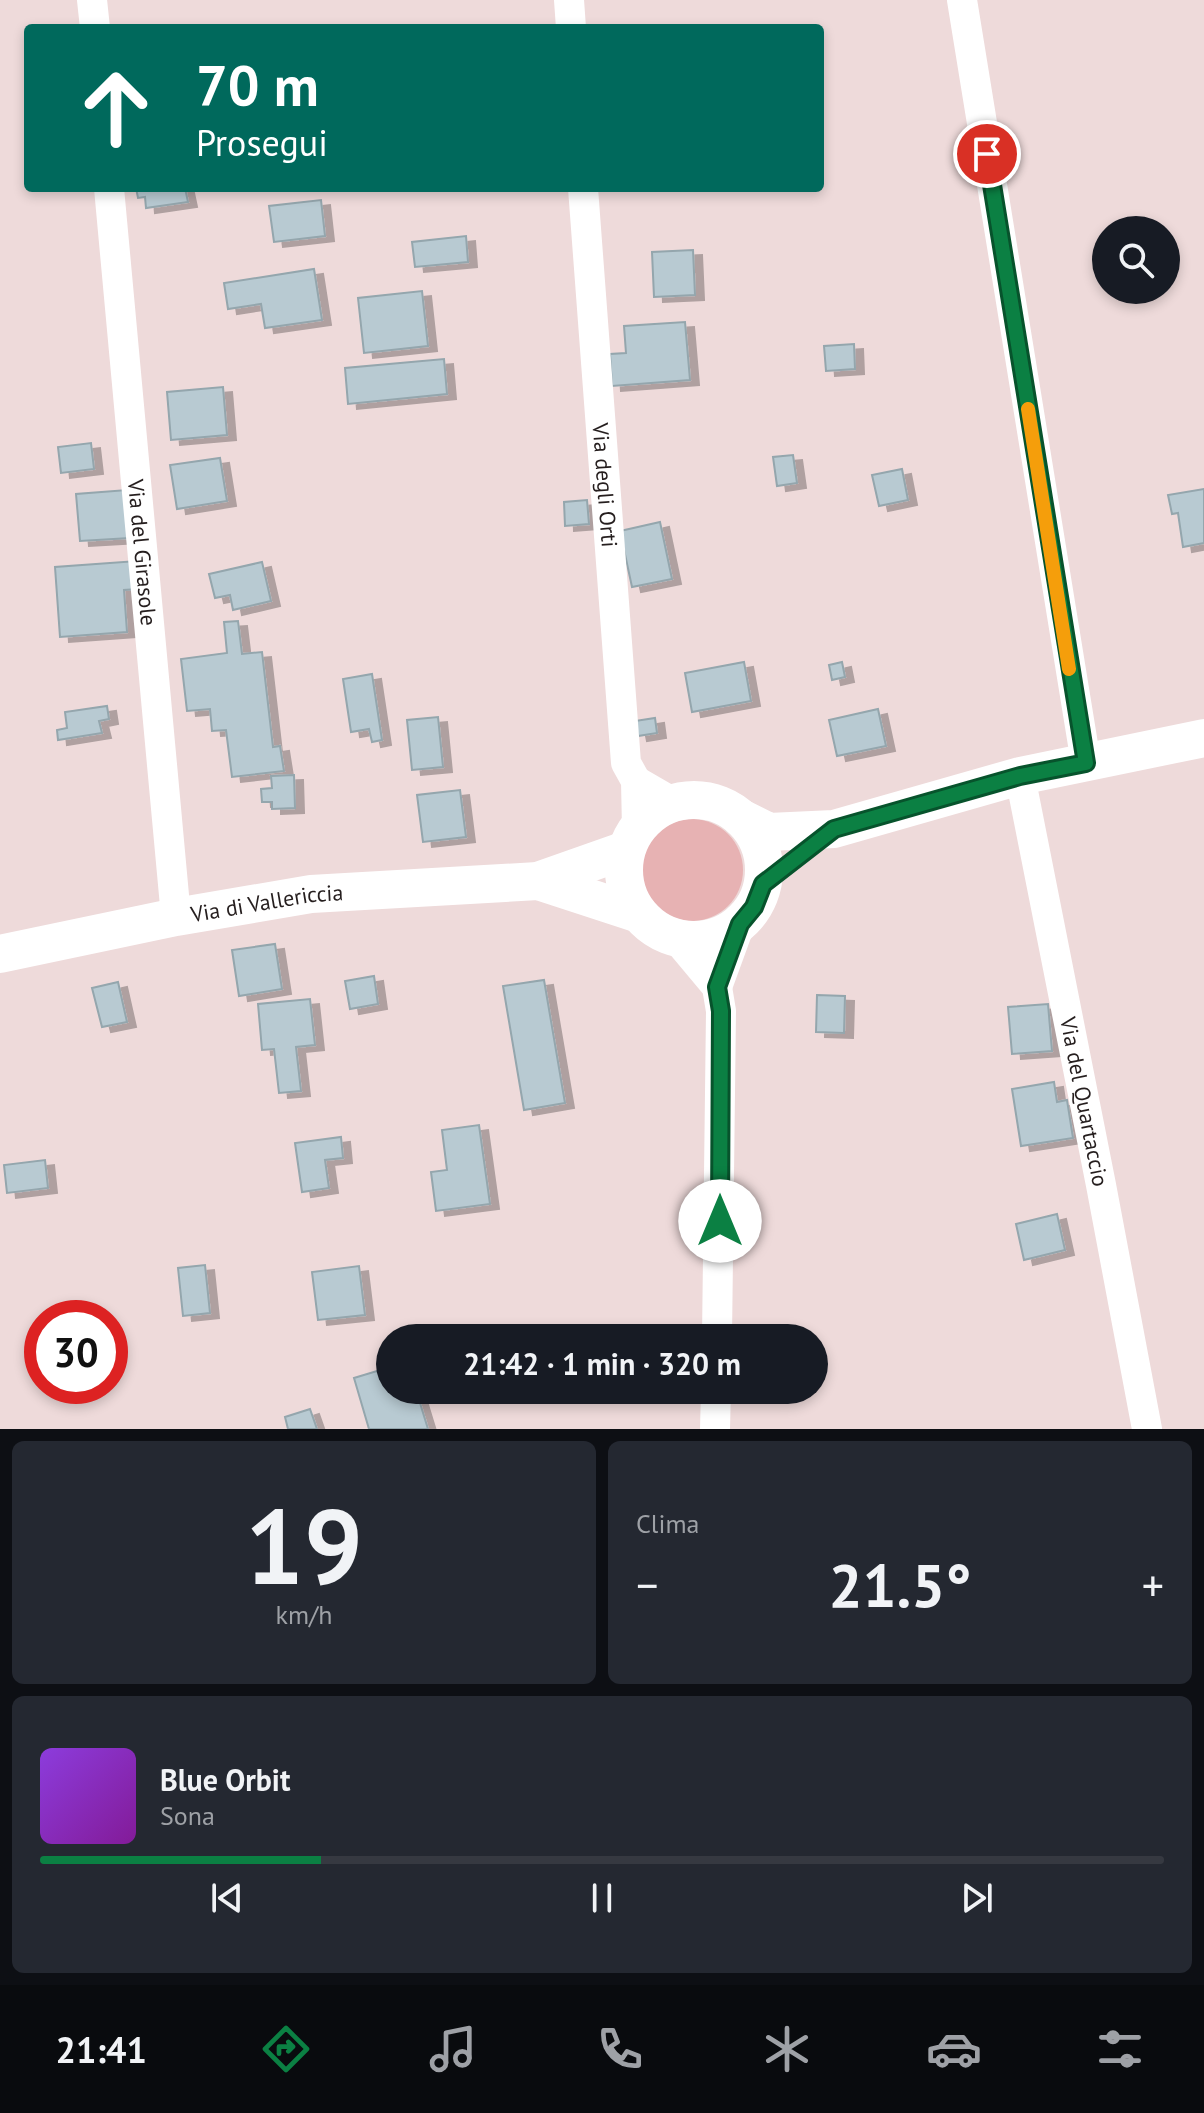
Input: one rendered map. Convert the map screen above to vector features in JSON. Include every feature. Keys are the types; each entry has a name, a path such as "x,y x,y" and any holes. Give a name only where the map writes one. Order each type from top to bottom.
{"street":[{"path":"92,0 95,24"},
{"path":"569,0 571,24"},
{"path":"962,0 1086,763"},
{"name":"Via del Girasole","path":"109,192 176,917"},
{"name":"Via degli Orti","path":"583,192 626,763 636,781 632,840"},
{"path":"740,924 720,936 698,940 676,938 655,929 639,914 628,894 624,872 632,840 652,814 674,803 698,800 721,805 769,832 834,829 1020,776 1204,738"},
{"name":"Via del Quartaccio","path":"1020,776 1147,1429"},
{"path":"636,781 674,803"},
{"path":"717,1324 721,1011 717,987 740,924 754,907 763,884 763,860 756,838 741,818"},
{"path":"763,884 834,829"},
{"name":"Via di Vallericcia","path":"0,954 176,917 311,894 538,881 632,840"},
{"name":"Via di Vallericcia","path":"538,881 639,914"},
{"path":"676,938 717,987"},
{"path":"715,1429 716,1404"}],"shaded area":[{"path":"692,819 711,823 728,834 739,851 743,870 739,889 728,906 711,917 692,921 673,917 656,906 645,889 641,870 645,851 656,834 673,823"}],"building":[{"path":"137,192 186,192 188,202 146,208 145,197 138,198"},
{"path":"321,200 325,236 274,242 269,206"},
{"path":"466,236 468,262 415,267 412,242"},
{"path":"693,250 695,295 654,297 652,252"},
{"path":"314,269 322,320 265,328 261,304 228,309 224,283"},
{"path":"422,291 428,346 364,353 358,298"},
{"path":"685,322 690,380 612,386 610,354 626,353 624,326"},
{"path":"854,344 855,369 826,371 824,346"},
{"path":"444,359 447,394 348,404 345,368"},
{"path":"223,387 227,435 171,440 167,392"},
{"path":"91,443 94,469 61,473 58,447"},
{"path":"793,455 797,483 777,486 773,457"},
{"path":"220,458 227,501 177,509 170,465"},
{"path":"902,469 908,500 879,506 872,475"},
{"path":"1204,489 1204,543 1183,547 1178,513 1172,514 1168,495"},
{"path":"127,490 130,538 80,541 76,494"},
{"path":"587,500 589,524 565,526 564,502"},
{"path":"660,522 672,579 632,587 620,531"},
{"path":"137,561 139,589 124,590 127,632 60,637 55,567"},
{"path":"262,562 271,601 233,610 230,595 215,598 209,574"},
{"path":"238,621 242,654 262,652 273,747 280,746 284,771 232,777 226,730 212,731 210,709 187,711 181,659 227,653 224,622"},
{"path":"744,662 751,701 692,712 685,673"},
{"path":"842,662 845,677 832,680 829,665"},
{"path":"372,674 382,740 372,742 369,729 351,732 343,679"},
{"path":"107,706 109,719 99,721 102,733 58,740 57,730 67,728 65,712"},
{"path":"878,709 886,746 837,756 829,720"},
{"path":"438,717 443,767 412,770 407,720"},
{"path":"655,718 657,733 638,736 635,721"},
{"path":"294,775 295,808 272,809 272,802 262,802 261,789 272,788 271,776"},
{"path":"460,790 466,837 423,842 417,795"},
{"path":"275,944 282,989 239,996 232,950"},
{"path":"374,976 378,1004 350,1009 345,981"},
{"path":"544,980 565,1103 524,1110 503,986"},
{"path":"118,982 127,1022 102,1027 92,988"},
{"path":"817,995 845,996 844,1033 816,1032"},
{"path":"310,999 315,1045 296,1047 301,1091 279,1093 274,1049 262,1050 258,1004"},
{"path":"1048,1004 1052,1051 1012,1054 1008,1007"},
{"path":"1054,1082 1057,1102 1067,1100 1073,1138 1021,1146 1012,1089"},
{"path":"479,1125 490,1204 436,1211 431,1172 447,1170 442,1130"},
{"path":"341,1137 343,1158 325,1160 329,1188 302,1192 295,1143"},
{"path":"45,1160 48,1188 7,1193 4,1165"},
{"path":"1057,1214 1065,1250 1024,1260 1016,1224"},
{"path":"205,1265 210,1313 183,1316 178,1268"},
{"path":"359,1266 365,1315 318,1320 312,1272"},
{"path":"376,1371 376,1404 420,1404 428,1429 369,1429 354,1378"},
{"path":"310,1409 317,1429 288,1429 285,1417"}],"slow traffic":[{"path":"1028,409 1069,669"}],"route":[{"path":"720,1221 721,1011 717,987 740,924 754,907 763,884 834,829 1020,776 1086,763 987,154"}]}
